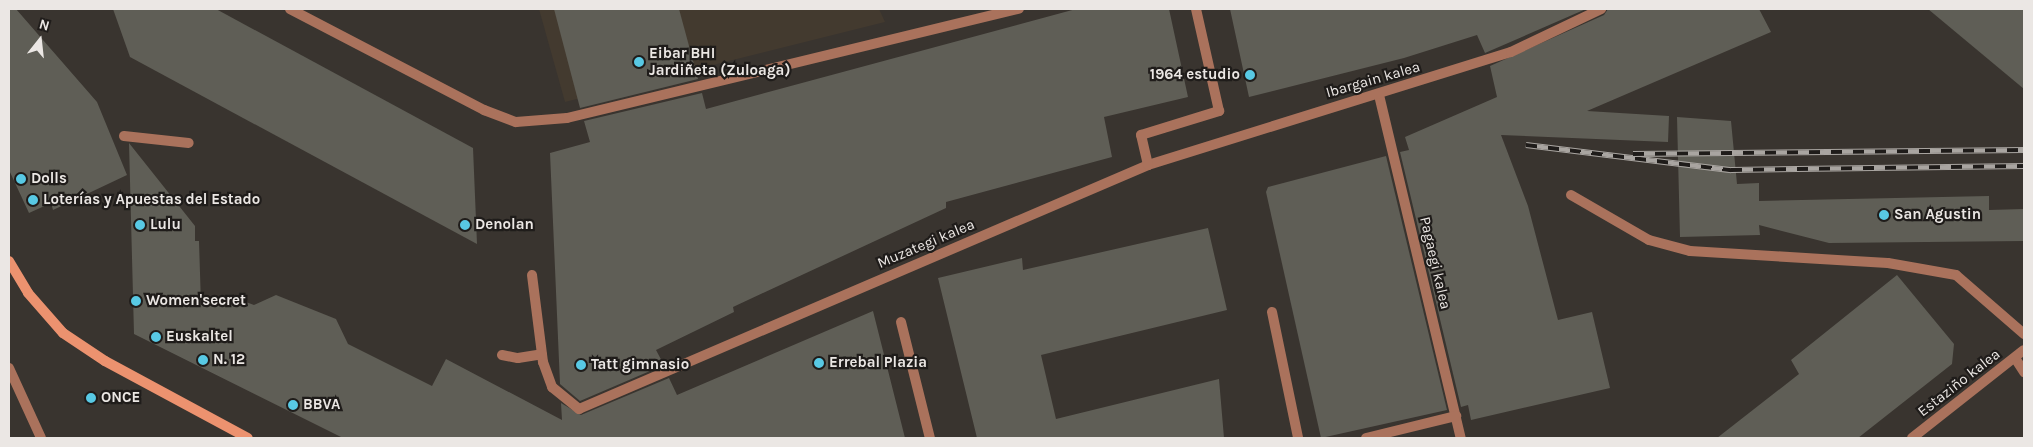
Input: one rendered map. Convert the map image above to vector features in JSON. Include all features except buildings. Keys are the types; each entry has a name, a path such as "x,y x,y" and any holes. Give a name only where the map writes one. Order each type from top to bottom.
{"street":[{"path":"290,9 420,78 516,122 567,118 1019,9"},
{"path":"1148,165 1141,136 1219,111 1196,9"},
{"name":"Ibargain kalea","path":"1148,165 1287,120 1380,95 1511,52 1601,9"},
{"name":"Pagaegi kalea","path":"1380,95 1461,438"},
{"path":"124,136 189,143"},
{"name":"Muzategi kalea","path":"532,275 542,354 552,388 579,408 1148,165"},
{"path":"1571,195 1649,240 1690,251 1888,264 1956,275 2024,334"},
{"path":"9,261 28,293 63,333 200,415 248,438"},
{"path":"1272,312 1298,438"},
{"path":"902,322 930,438"},
{"name":"Estaziño kalea","path":"1912,438 2024,350"},
{"path":"502,355 518,358 542,354"},
{"path":"2015,358 2024,372"},
{"path":"9,368 41,438"},
{"path":"1366,438 1456,416"}],"shaded area":[{"name":"Eibar BHI Jardiñeta (Zuloaga)","path":"539,9 879,9 885,22 565,102"}],"railway":[{"path":"1526,145 1731,170 2024,166"},
{"path":"1633,154 2024,150"}],"place":[{"name":"Eibar BHI Jardiñeta (Zuloaga)","path":"639,62"},
{"name":"1964 estudio","path":"1250,75"},
{"name":"Dolls","path":"21,179"},
{"name":"Loterías y Apuestas del Estado","path":"33,200"},
{"name":"San Agustin","path":"1884,215"},
{"name":"Lulu","path":"140,225"},
{"name":"Denolan","path":"465,225"},
{"name":"Women'secret","path":"136,301"},
{"name":"Euskaltel","path":"156,337"},
{"name":"N. 12","path":"203,360"},
{"name":"Errebal Plazia","path":"819,363"},
{"name":"Tatt gimnasio","path":"581,365"},
{"name":"ONCE","path":"91,398"},
{"name":"BBVA","path":"293,405"}]}
